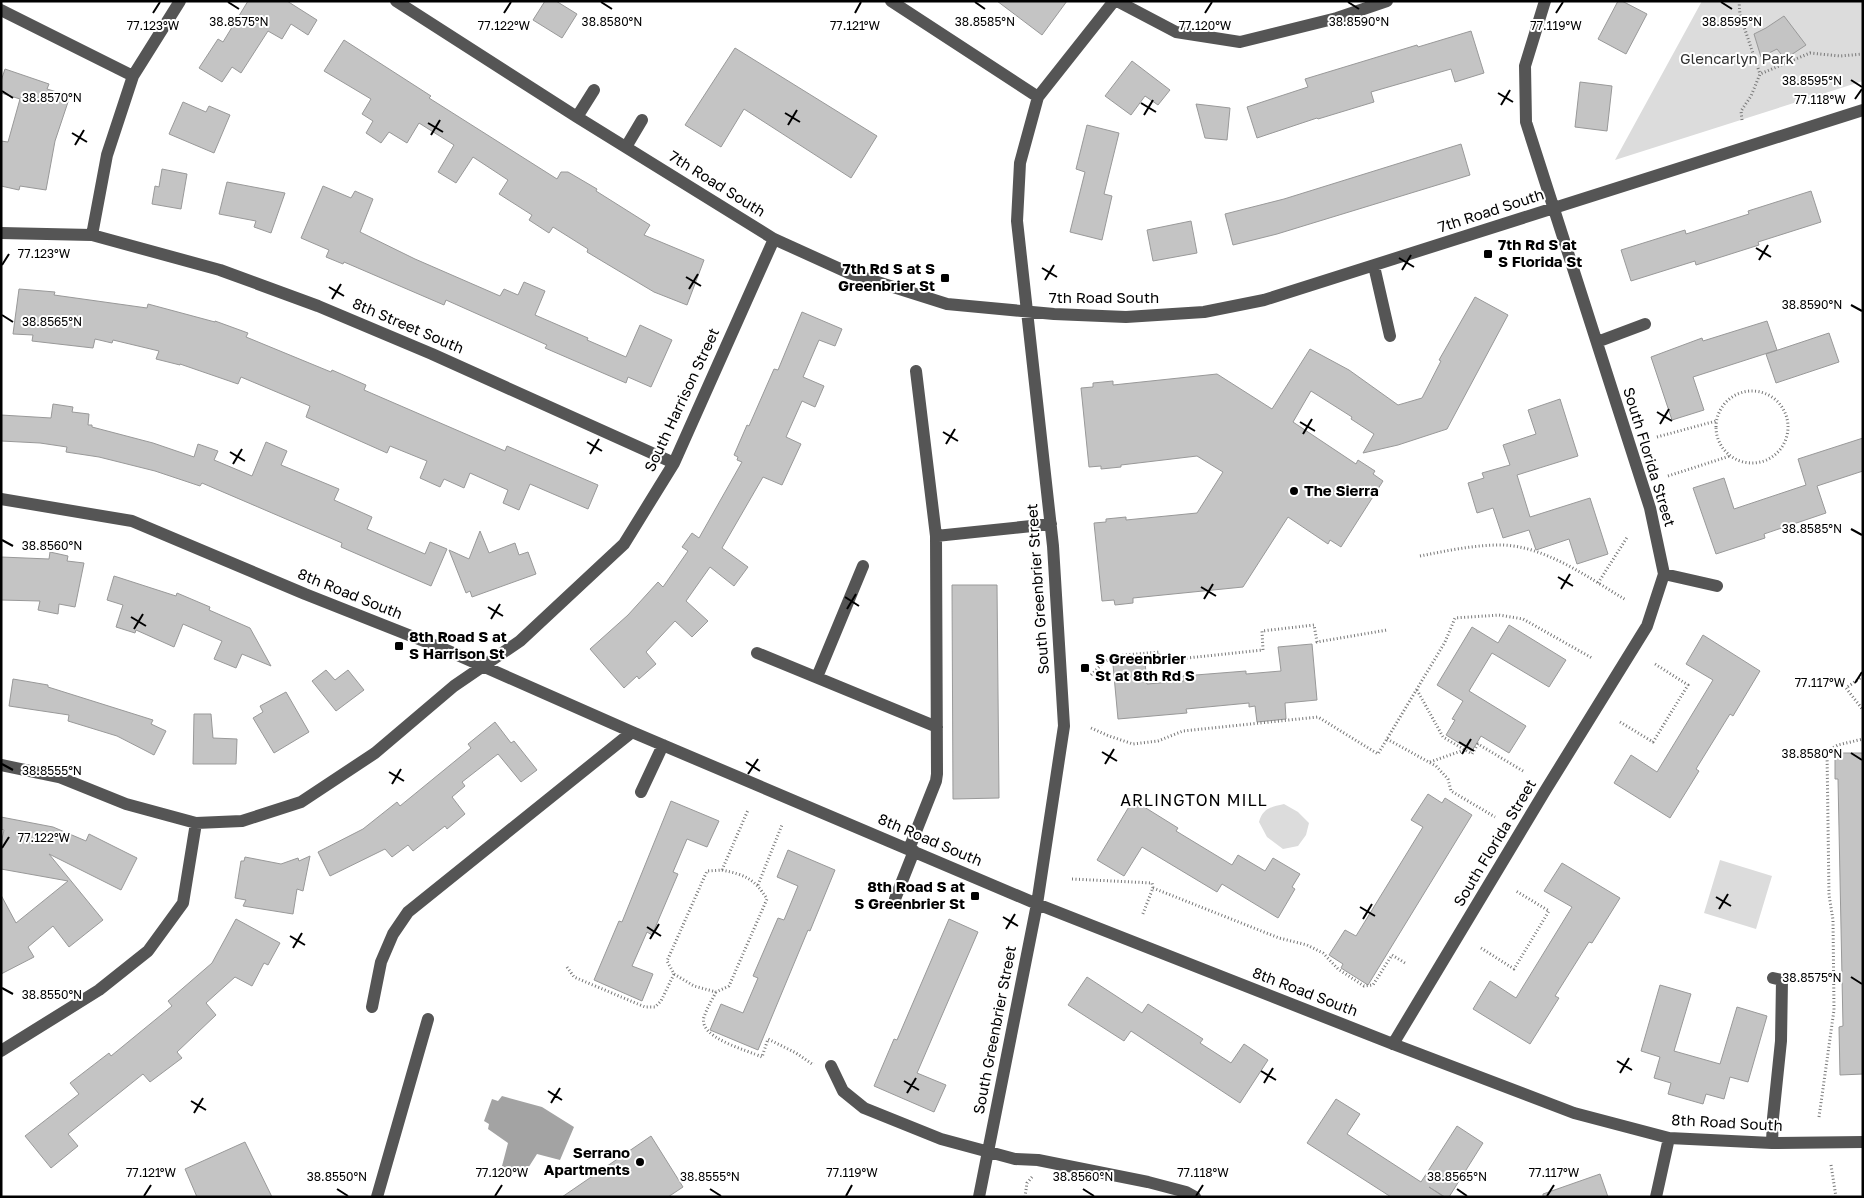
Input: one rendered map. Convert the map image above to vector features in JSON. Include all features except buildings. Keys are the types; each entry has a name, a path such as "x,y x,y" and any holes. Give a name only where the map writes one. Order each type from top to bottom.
{"street":[{"path":"92,235 107,155 133,76 180,1"},
{"name":"7th Road South","path":"396,1 577,117 774,238 849,273 947,304 974,305 1027,312 1126,317 1204,312 1264,300 1863,110"},
{"path":"891,1 1038,97"},
{"path":"1115,1 1176,32 1240,42 1337,18 1387,1"},
{"name":"South Greenbrier Street","path":"979,1197 1037,904 1064,726 1050,524 1018,221 1020,163 1038,97 1115,1"},
{"name":"South Florida Street","path":"1393,1044 1646,626 1664,574 1650,508 1526,122 1525,66 1545,1"},
{"path":"1,10 133,76"},
{"path":"577,117 594,90"},
{"path":"626,147 642,120"},
{"name":"8th Street South","path":"1,233 92,235 220,270 318,306 432,354 674,463"},
{"name":"South Harrison Street","path":"1,765 59,777 126,804 196,824 242,821 301,802 375,753 454,686 520,641 624,544 674,463 774,238"},
{"path":"1374,266 1390,336"},
{"path":"1597,342 1646,324"},
{"path":"895,899 936,781 936,536 916,371"},
{"name":"8th Road South","path":"1,499 132,521 484,666 632,732 1037,904 1574,1113 1669,1138 1772,1143 1863,1142"},
{"path":"936,536 1050,524"},
{"path":"817,678 863,566"},
{"path":"1664,574 1717,586"},
{"path":"757,653 937,727"},
{"path":"372,1007 381,962 393,934 408,912 632,732"},
{"path":"641,792 663,745"},
{"path":"1,1051 99,990 148,951 183,903 196,824"},
{"path":"1772,1143 1781,1041 1782,980 1773,978"},
{"path":"377,1197 428,1018"},
{"path":"825,1063 843,1091 864,1108 941,1139 1015,1159 1038,1160 1148,1182 1186,1192 1195,1197"},
{"path":"1656,1197 1669,1138"}],"path":[{"path":"1739,1 1740,15 1760,74 1751,96 1741,111 1742,120"},
{"path":"1760,74 1810,52 1840,56 1863,54"},
{"path":"1741,392 1764,392 1774,398 1783,407 1788,419 1789,431 1786,443 1779,453 1768,461 1757,464 1744,463 1730,456 1723,450 1718,440 1716,421 1722,406 1741,392"},
{"path":"1657,438 1716,421"},
{"path":"1668,476 1730,456"},
{"path":"1598,583 1628,536"},
{"path":"1420,556 1476,546 1502,544 1552,557 1626,600"},
{"path":"1091,728 1133,744 1158,741 1183,731 1318,718 1378,754 1446,642 1455,618 1500,615 1523,619 1592,658"},
{"path":"1091,675 1104,662 1114,656 1159,652 1159,660 1263,650 1262,631 1314,625 1317,642 1387,630"},
{"path":"1620,722 1653,742 1688,686 1655,664"},
{"path":"1863,676 1846,688 1863,710"},
{"path":"1417,689 1443,737 1472,754 1478,744 1522,771"},
{"path":"1387,739 1436,766 1448,779 1452,791 1495,817"},
{"path":"1819,1117 1834,1010 1833,920 1829,895 1827,751 1838,745 1863,739"},
{"path":"1429,762 1465,750"},
{"path":"722,870 748,810"},
{"path":"758,885 782,825"},
{"path":"716,992 694,986 674,974 667,961 707,871 722,870 741,874 758,885 767,899 729,986 716,992 703,1019 706,1028 712,1036 762,1057 768,1039 796,1053 812,1064 825,1063"},
{"path":"1072,879 1152,883 1153,888 1142,916"},
{"path":"1153,888 1279,938 1307,945 1323,953 1338,969 1364,986 1373,984 1392,955 1405,963"},
{"path":"1481,948 1514,969 1549,911 1516,891"},
{"path":"567,967 574,976 644,1007 654,1007 662,1002 674,974"},
{"path":"1831,1164 1836,1197"}],"green space":[{"name":"Glencarlyn Park","path":"1702,1 1863,1 1863,81 1615,160"},
{"path":"1284,804 1298,812 1309,823 1306,835 1298,846 1283,849 1267,837 1259,822 1265,811 1271,807"},
{"path":"1720,860 1772,876 1756,929 1704,913"}],"shaded area":[{"path":"502,1096 542,1107 574,1127 560,1160 537,1154 523,1176 502,1166 508,1143 488,1129 489,1124 484,1121 492,1099 498,1101"}],"place":[{"name":"7th Rd S at S Florida St","path":"1488,254"},
{"name":"7th Rd S at S Greenbrier St","path":"945,278"},
{"name":"The Sierra","path":"1294,491"},
{"name":"8th Road S at S Harrison St","path":"399,646"},
{"name":"S Greenbrier St at 8th Rd S","path":"1085,668"},
{"name":"8th Road S at S Greenbrier St","path":"975,896"},
{"name":"Serrano Apartments","path":"640,1162"}],"district":[{"name":"ARLINGTON MILL","path":"1194,800"}]}
